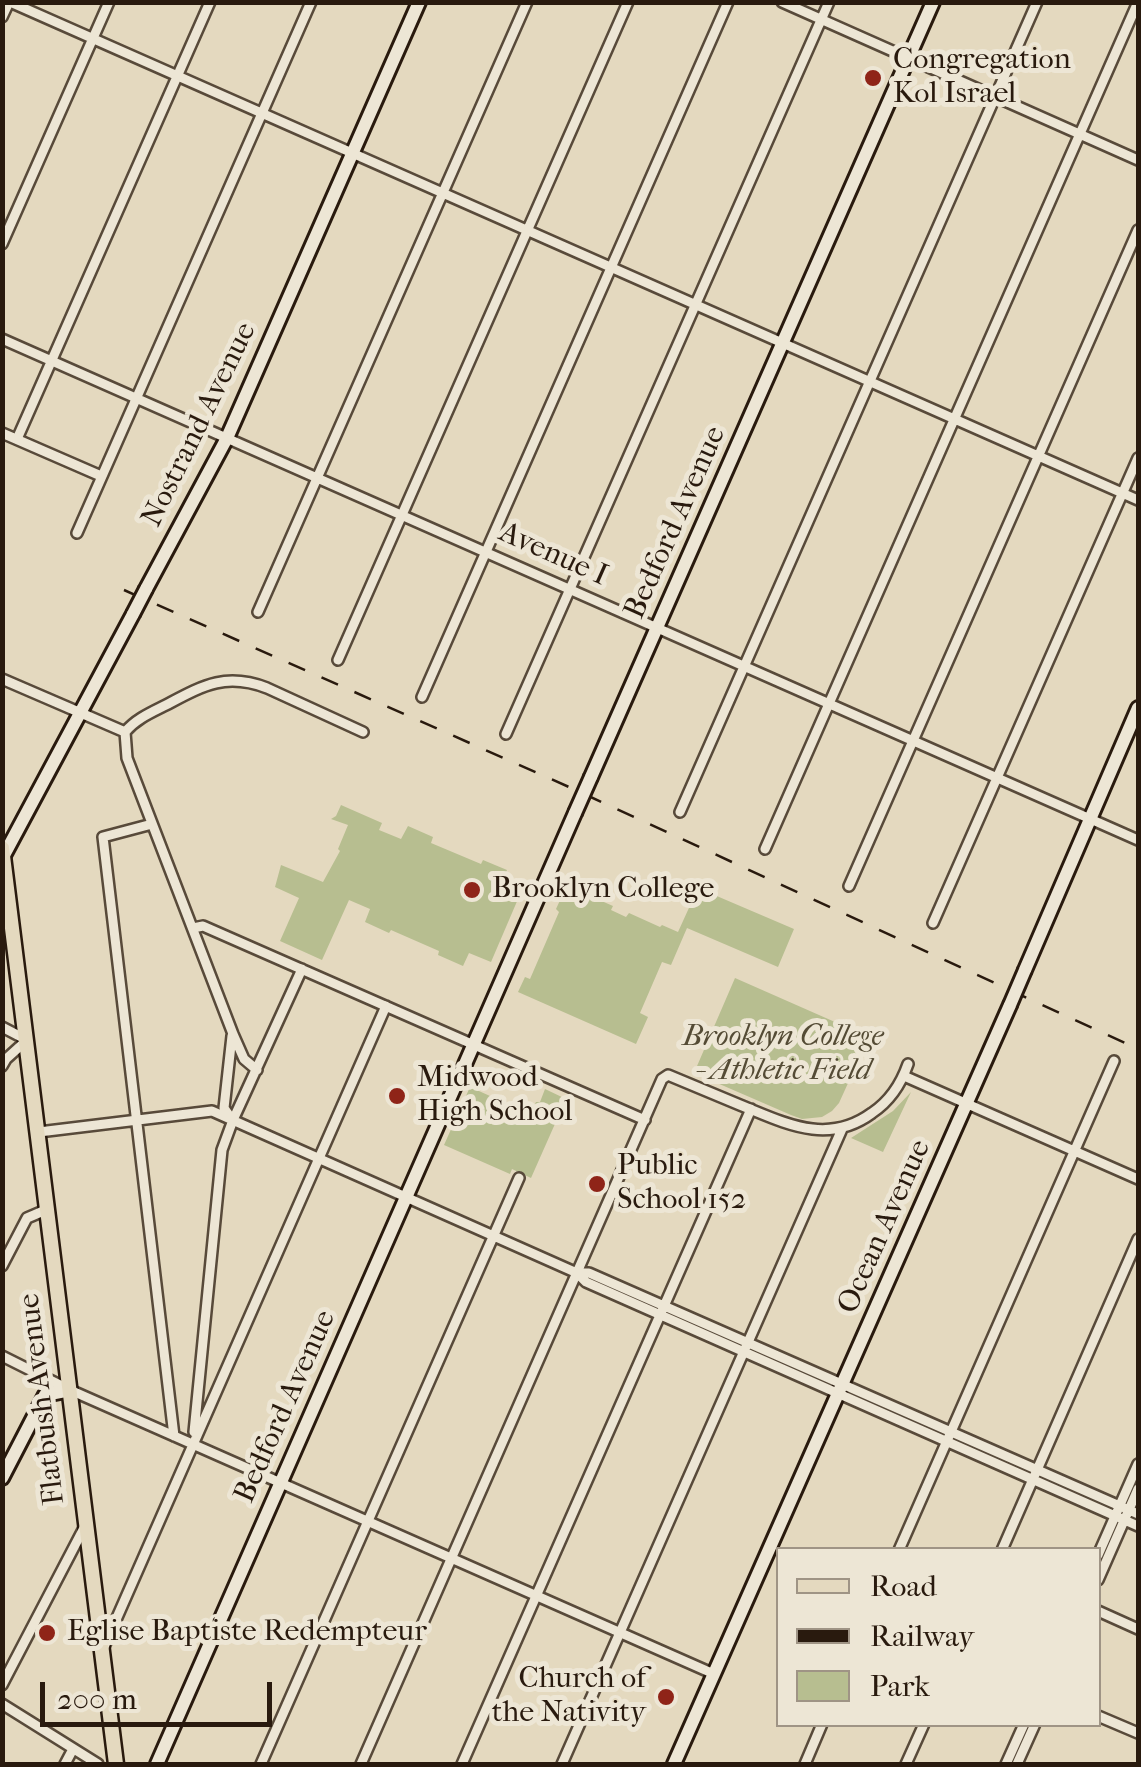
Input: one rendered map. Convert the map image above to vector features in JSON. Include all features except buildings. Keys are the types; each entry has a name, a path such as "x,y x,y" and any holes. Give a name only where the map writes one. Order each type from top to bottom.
{"main road":[{"name":"Nostrand Avenue","path":"3,858 227,438 419,2"},
{"name":"Bedford Avenue","path":"157,1764 933,2"},
{"name":"Ocean Avenue","path":"674,1764 1138,708"},
{"name":"Flatbush Avenue","path":"2,848 116,1764"},
{"path":"2,1478 45,1395 70,1390"}],"street":[{"path":"2,17 9,2 1138,500"},
{"path":"2,244 110,2"},
{"path":"17,439 210,2"},
{"path":"76,533 310,2"},
{"path":"258,612 527,2"},
{"path":"338,660 628,2"},
{"path":"422,698 728,2"},
{"path":"782,2 1138,160"},
{"path":"506,734 829,2"},
{"path":"680,812 1037,2"},
{"path":"764,849 1138,2"},
{"path":"849,886 1138,230"},
{"name":"Avenue I","path":"2,340 1138,840"},
{"path":"2,433 101,476"},
{"path":"933,923 1138,458"},
{"path":"2,680 124,732"},
{"path":"124,732 146,715 220,681 244,681 267,688 362,732"},
{"path":"124,732 127,758 233,1034 244,1060 257,1070"},
{"path":"152,824 103,837 174,1436"},
{"path":"193,928 203,926 302,968 645,1120"},
{"path":"193,1444 222,1150 302,968"},
{"path":"102,1649 386,1006"},
{"path":"2,1027 27,1040 2,1066"},
{"path":"233,1034 224,1108 233,1120"},
{"path":"900,1547 1114,1061"},
{"path":"361,1764 662,1079 668,1075 797,1128 842,1128 879,1108 904,1076 908,1064"},
{"path":"904,1076 1138,1179"},
{"path":"462,1764 750,1109"},
{"path":"39,1132 212,1111 577,1274 586,1282 748,1341 841,1389"},
{"path":"562,1764 842,1128"},
{"path":"260,1764 519,1178"},
{"path":"2,1266 28,1218 48,1210"},
{"path":"1003,1547 1138,1239"},
{"path":"662,1310 744,1352 841,1389 1126,1513 1138,1526"},
{"path":"2,1356 70,1390 714,1674"},
{"path":"1101,1550 1126,1513 1138,1464"},
{"path":"1101,1573 1138,1489"},
{"path":"2,1685 86,1524"},
{"path":"1101,1613 1138,1629"},
{"path":"2,1704 98,1764"},
{"path":"1101,1717 1138,1733"},
{"path":"804,1764 821,1727"},
{"path":"906,1764 923,1727"},
{"path":"1006,1764 1023,1727"},
{"path":"1017,1764 1033,1727"},
{"path":"65,1764 73,1748"}],"green space":[{"path":"341,805 382,823 379,830 401,839 408,826 433,837 431,843 481,864 483,860 507,870 501,884 521,892 491,962 469,953 463,966 438,955 439,951 365,922 370,909 349,900 322,960 280,941 299,898 275,887 281,865 323,882 340,851 348,825 331,819"},
{"path":"568,883 626,917 629,913 678,932 698,888 794,929 778,967 687,928 671,965 662,962 640,1013 648,1017 636,1044 518,992 525,977 530,979"},
{"name":"Brooklyn College - Athletic Field","path":"735,978 869,1037 832,1111 822,1117 802,1119 694,1073"},
{"path":"470,1087 530,1114 545,1089 566,1099 531,1178 512,1169 510,1174 444,1145"},
{"path":"911,1092 883,1152 851,1138 893,1111"}],"railway":[{"path":"124,590 569,787 1138,1049"}],"place":[{"name":"Congregation Kol Israel","path":"873,78"},
{"name":"Brooklyn College","path":"472,890"},
{"name":"Midwood High School","path":"397,1096"},
{"name":"Public School 152","path":"597,1184"},
{"name":"Eglise Baptiste Redempteur","path":"47,1633"},
{"name":"Church of the Nativity","path":"666,1697"}]}
